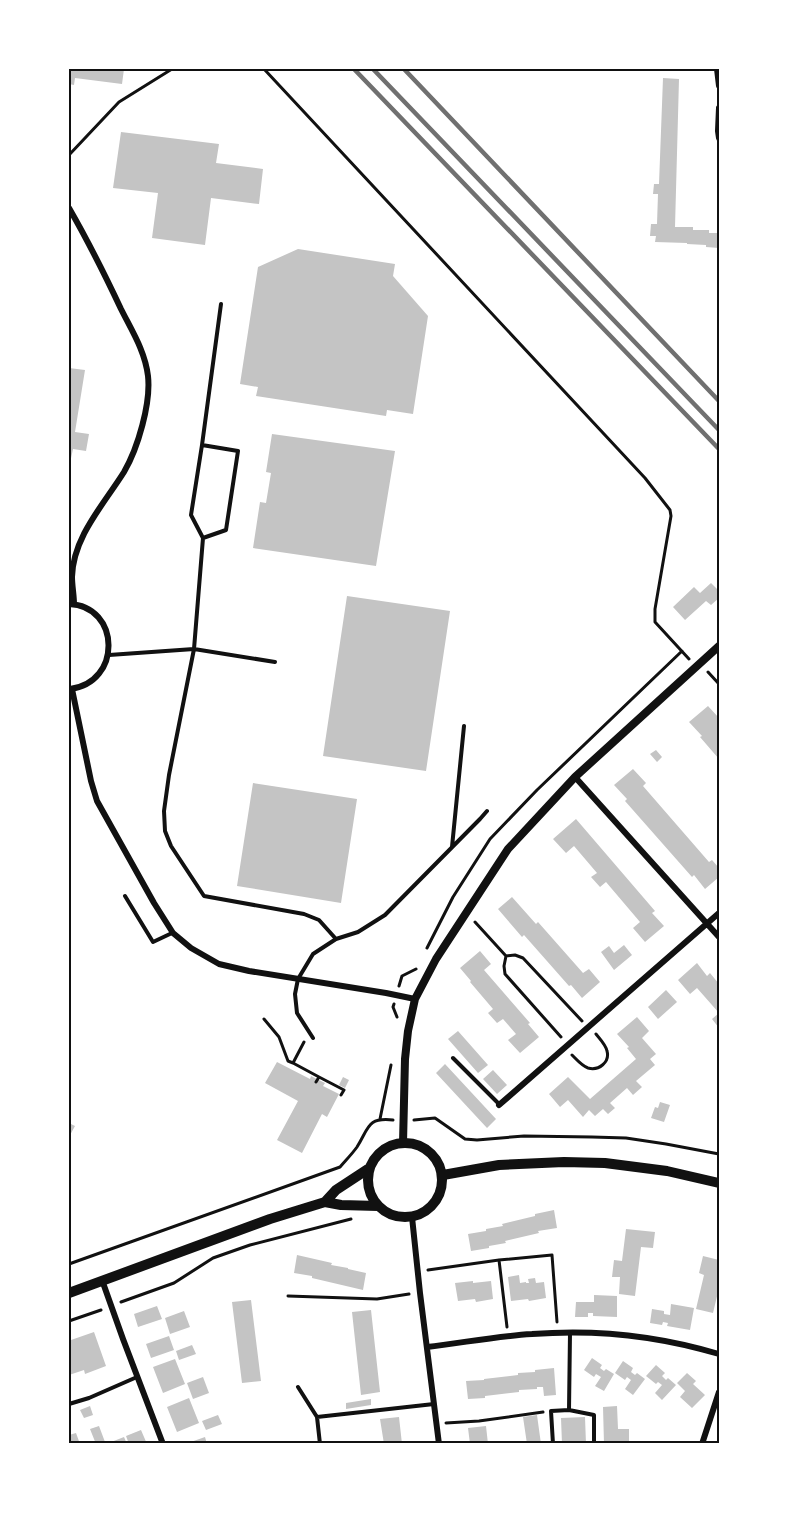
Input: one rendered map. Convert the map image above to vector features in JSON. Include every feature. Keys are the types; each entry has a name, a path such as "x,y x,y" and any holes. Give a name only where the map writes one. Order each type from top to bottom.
{"main road":[{"path":"403,1143 416,1145 428,1151 440,1164 443,1186 438,1198 423,1213 412,1218 397,1217 378,1206 370,1196 366,1185 368,1169 380,1152 390,1146 403,1143"},
{"path":"443,1175 499,1165 595,1162 666,1171 719,1183"},
{"path":"325,1202 336,1190 368,1169"},
{"path":"69,1293 270,1219 325,1202 378,1206"}],"street":[{"path":"717,69 719,86"},
{"path":"719,108 719,138"},
{"path":"69,208 142,351 148,378 146,407 139,439 125,470 89,524 75,555 72,576 72,604 87,609 98,617 109,641 109,655 96,678 85,685 71,689 97,801 173,933 191,948 219,964 249,971 415,999"},
{"path":"403,1143 408,1031 415,999 436,959 508,849 575,777 719,646"},
{"path":"575,777 719,937"},
{"path":"499,1105 719,913"},
{"path":"412,1218 440,1444"},
{"path":"102,1280 163,1444"},
{"path":"427,1347 508,1336 570,1332 652,1338 719,1354"},
{"path":"702,1444 719,1392"}],"lane":[{"path":"221,304 191,515 203,538 194,650 169,775 164,811 165,831 171,846 204,896 304,914 319,920 336,939"},
{"path":"202,446 238,451 226,531 203,538"},
{"path":"109,655 194,650 275,662"},
{"path":"452,847 464,726"},
{"path":"312,1036 297,1013 296,994 298,979 313,954 336,939 358,932 385,915 487,811"},
{"path":"125,896 153,942 173,933"},
{"path":"453,1058 499,1105"},
{"path":"569,1410 570,1332"},
{"path":"69,1404 89,1398 137,1377"},
{"path":"298,1387 317,1417 320,1444"},
{"path":"317,1417 434,1404"},
{"path":"553,1444 551,1411 569,1410 594,1415 594,1444"}],"path":[{"path":"69,154 119,102 172,69"},
{"path":"264,69 645,478 670,510 655,622 719,684"},
{"path":"466,912 506,956"},
{"path":"515,955 523,958 605,1045 608,1053 603,1065 592,1069 578,1062 505,974 506,956 515,955"},
{"path":"264,1019 279,1037 288,1061 344,1090 342,1095"},
{"path":"293,1063 305,1041 312,1036"},
{"path":"316,1082 319,1077"},
{"path":"419,1120 435,1118 465,1139 524,1136 615,1138 666,1144 719,1154"},
{"path":"69,1264 340,1167 356,1148 369,1125 380,1119"},
{"path":"340,1167 345,1184"},
{"path":"69,1321 174,1283 213,1258 250,1245 354,1219 350,1205"},
{"path":"418,1271 552,1255 557,1332"},
{"path":"499,1260 508,1336"},
{"path":"288,1296 377,1299 420,1293"},
{"path":"437,1424 551,1411"}],"building":[{"path":"69,69 124,69 122,84 75,78 74,85 69,84"},
{"path":"663,78 679,79 675,227 693,227 693,230 709,230 709,233 719,233 719,248 687,243 655,242 656,236 650,236 651,224 657,224 658,194 653,194 654,184 659,184"},
{"path":"121,132 219,144 216,163 263,169 259,204 211,198 205,245 152,238 158,193 113,188"},
{"path":"298,249 395,264 393,276 428,316 413,414 387,410 386,416 256,396 258,387 240,384 258,267"},
{"path":"69,368 85,370 75,432 89,434 86,451 73,449 70,463 69,463"},
{"path":"272,434 395,451 376,566 253,548 260,502 266,503 271,473 266,472"},
{"path":"711,583 719,591 719,598 711,605 706,601 685,620 673,607 694,587 700,593"},
{"path":"347,596 450,611 426,771 323,756"},
{"path":"708,706 719,718 719,759 689,722"},
{"path":"656,750 662,757 657,762 650,754"},
{"path":"633,769 646,783 643,786 709,862 712,860 719,868 719,877 705,889 625,801 627,799 614,785"},
{"path":"253,783 357,799 341,903 237,886"},
{"path":"576,819 655,911 652,913 664,926 645,942 633,928 640,922 606,882 600,887 591,877 597,873 574,846 566,853 553,839"},
{"path":"512,897 536,924 538,922 583,973 589,969 600,982 582,998 498,909"},
{"path":"624,945 632,955 614,970 601,952 609,946 614,953"},
{"path":"480,951 491,964 484,970 530,1023 528,1024 539,1037 520,1053 508,1040 516,1034 503,1019 497,1023 488,1013 493,1009 460,968"},
{"path":"697,963 707,976 710,973 719,984 719,1013 697,988 690,994 678,980"},
{"path":"666,990 677,1002 658,1019 648,1007"},
{"path":"719,1013 719,1028 712,1019"},
{"path":"637,1017 649,1031 642,1038 656,1054 650,1059 655,1065 636,1081 642,1087 633,1095 627,1088 610,1103 615,1108 608,1114 603,1109 595,1116 589,1110 583,1117 568,1100 560,1107 549,1094 568,1077 590,1099 636,1059 617,1034"},
{"path":"458,1031 488,1065 478,1073 448,1039"},
{"path":"277,1062 310,1079 311,1076 325,1083 323,1086 339,1094 327,1117 322,1114 302,1153 277,1140 298,1101 265,1083"},
{"path":"445,1064 496,1119 487,1128 436,1073"},
{"path":"493,1070 507,1085 497,1094 483,1079"},
{"path":"343,1077 349,1080 345,1088 339,1085"},
{"path":"660,1102 670,1105 664,1122 651,1118 655,1107 658,1108"},
{"path":"69,1123 75,1126 69,1137"},
{"path":"554,1210 557,1228 538,1231 539,1233 505,1241 506,1243 471,1251 468,1234 486,1231 486,1229 503,1226 502,1224"},
{"path":"626,1229 655,1232 653,1248 641,1247 635,1296 619,1294 620,1277 612,1277 614,1260 622,1261"},
{"path":"297,1255 366,1273 363,1290 294,1273"},
{"path":"703,1256 719,1260 719,1288 713,1313 696,1309 704,1275 699,1273"},
{"path":"519,1275 520,1283 529,1283 528,1279 535,1278 536,1283 544,1282 546,1298 511,1301 508,1277"},
{"path":"473,1281 473,1283 491,1281 493,1299 476,1302 475,1299 458,1301 455,1283"},
{"path":"594,1295 617,1296 617,1317 593,1316 593,1313 588,1313 588,1317 575,1317 576,1302 594,1302"},
{"path":"251,1300 261,1381 242,1383 232,1302"},
{"path":"671,1304 694,1308 690,1330 667,1326 668,1323 663,1322 662,1325 650,1323 652,1309 664,1311 664,1314 670,1315"},
{"path":"157,1306 162,1319 138,1327 134,1314"},
{"path":"371,1310 380,1392 361,1395 352,1312"},
{"path":"184,1311 190,1327 170,1334 165,1318"},
{"path":"94,1332 106,1366 85,1374 84,1370 69,1375 69,1336 71,1340"},
{"path":"169,1336 174,1350 151,1358 146,1344"},
{"path":"192,1345 196,1354 179,1360 176,1351"},
{"path":"592,1358 602,1365 600,1368 604,1371 606,1369 614,1374 604,1391 595,1386 601,1377 596,1374 594,1377 584,1370"},
{"path":"175,1359 185,1384 163,1393 153,1367"},
{"path":"623,1361 633,1368 631,1372 645,1379 633,1395 625,1389 631,1380 627,1377 625,1380 615,1373"},
{"path":"656,1365 665,1373 662,1376 666,1380 668,1378 676,1385 662,1400 655,1393 662,1385 658,1382 656,1384 646,1376"},
{"path":"554,1368 556,1395 544,1396 543,1387 537,1387 537,1389 468,1399 466,1381"},
{"path":"687,1373 696,1381 693,1384 705,1395 692,1408 680,1397 685,1391 677,1383"},
{"path":"203,1377 209,1393 193,1399 187,1383"},
{"path":"189,1398 199,1423 177,1432 167,1407"},
{"path":"371,1399 371,1405 346,1409 346,1403"},
{"path":"90,1406 93,1415 84,1418 80,1410"},
{"path":"617,1406 618,1429 629,1429 629,1444 604,1444 603,1407"},
{"path":"218,1415 222,1424 206,1430 202,1421"},
{"path":"537,1415 541,1444 527,1444 523,1417"},
{"path":"399,1417 402,1444 384,1444 380,1419"},
{"path":"585,1417 586,1444 562,1444 561,1418"},
{"path":"99,1426 105,1442 96,1444 90,1429"},
{"path":"486,1426 488,1444 470,1444 468,1428"},
{"path":"141,1430 147,1444 129,1444 126,1436"},
{"path":"76,1433 80,1444 69,1444 69,1435"},
{"path":"124,1437 127,1444 106,1444"},
{"path":"205,1437 207,1444 185,1444"}],"railway":[{"path":"354,69 719,449"},
{"path":"373,69 719,430"},
{"path":"404,69 719,401"}]}
